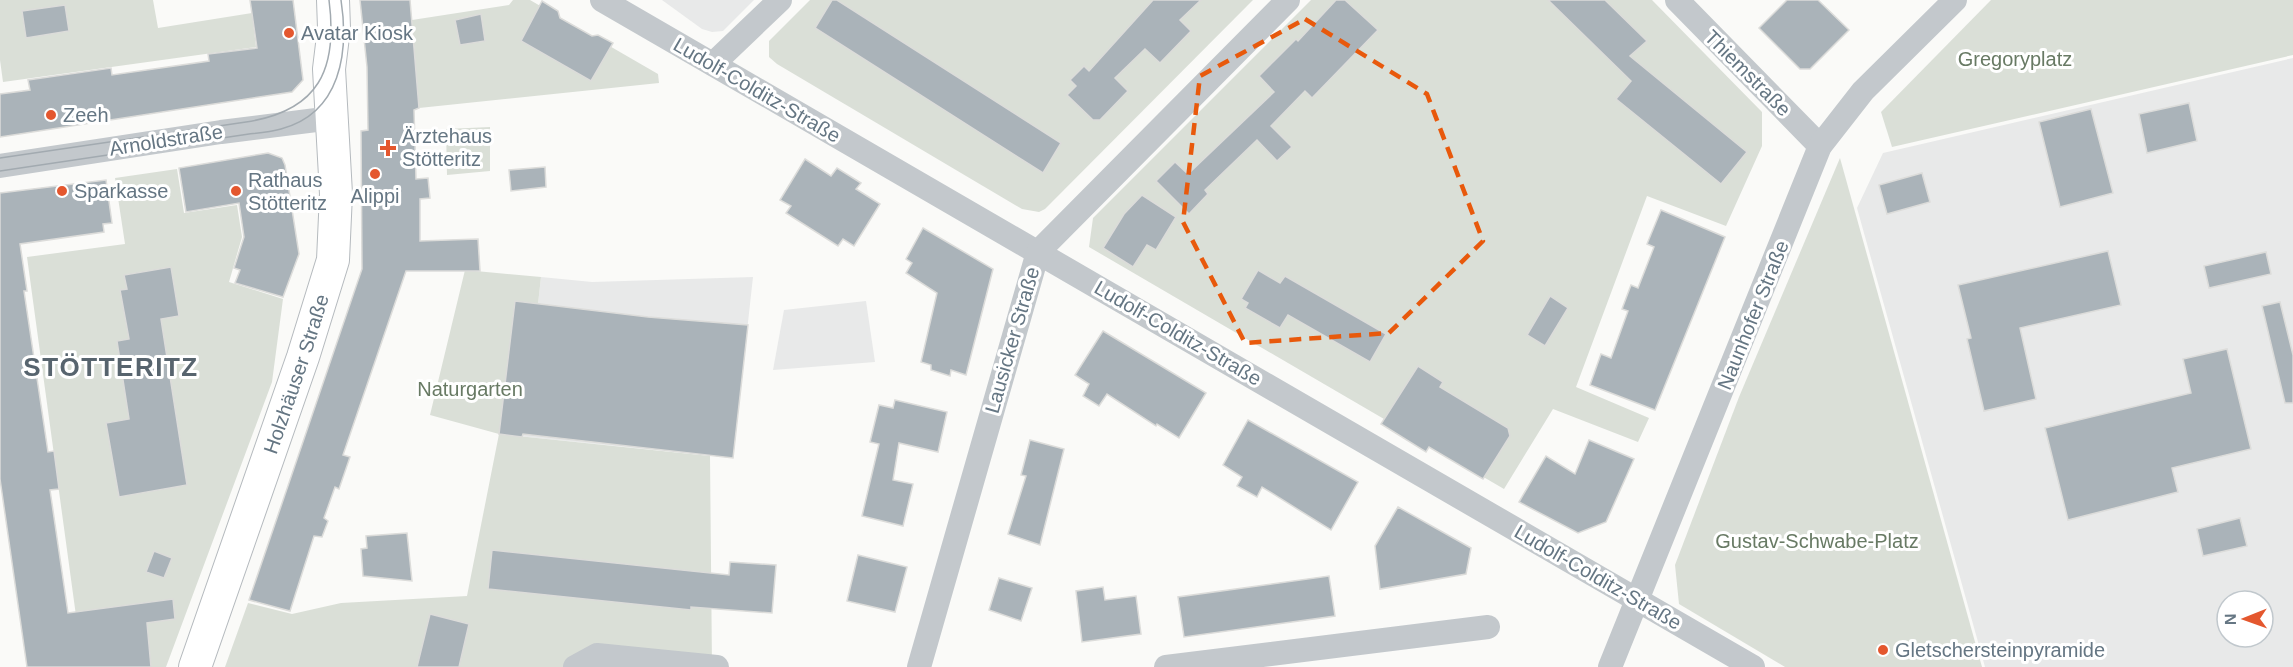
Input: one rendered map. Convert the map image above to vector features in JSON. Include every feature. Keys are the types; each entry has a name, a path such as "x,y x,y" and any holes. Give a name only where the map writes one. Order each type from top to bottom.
{"main road":[{"name":"Holzhäuser Straße","path":"195,667 303,357 333,260 336,194 329,69 312,0"},
{"name":"Holzhäuser Straße","path":"329,69 334,28 333,0"}],"street":[{"name":"Ludolf-Colditz-Straße","path":"602,0 1753,667"},
{"path":"713,64 780,0"},
{"name":"Lausicker Straße","path":"919,667 1038,252 1288,0"},
{"name":"Thiemstraße","path":"1677,0 1820,146"},
{"name":"Naunhofer Straße","path":"1610,667 1820,146 1863,91 1955,0"},
{"name":"Arnoldstraße","path":"0,166 221,132 332,118"},
{"path":"1167,667 1488,627"},
{"path":"575,667 597,655 717,667"}],"highlighted area":[{"path":"1305,19 1427,94 1483,241 1389,333 1245,343 1183,222 1200,76"}],"shaded area":[{"path":"662,0 754,0 723,31 712,32 702,29"},
{"path":"2293,58 2293,667 1985,667 1857,208 1883,153"},
{"path":"541,277 592,282 753,277 733,458 499,434 515,301 538,304"},
{"path":"866,301 875,362 773,370 784,310"}],"green space":[{"path":"0,0 153,0 158,28 252,13 256,47 3,82 0,60"},
{"path":"513,0 530,0 658,74 659,83 419,108 412,20 509,5"},
{"path":"810,0 1253,0 1045,209 1039,212 1022,209 777,64 769,57 769,41"},
{"path":"1311,0 1652,0 1762,112 1762,146 1726,226 1647,196 1576,387 1649,418 1638,442 1553,409 1504,489 1089,247 1093,218"},
{"name":"Gregoryplatz","path":"1991,0 2293,0 2293,55 1892,147 1881,112"},
{"path":"490,127 490,171 447,175 446,129"},
{"name":"Gustav-Schwabe-Platz","path":"1840,158 1982,667 1785,667 1679,604 1675,565 1739,397"},
{"path":"177,169 184,213 237,205 242,237 229,282 283,299 272,382 166,667 83,667 27,257 125,244 115,178"},
{"name":"Naturgarten","path":"465,270 541,277 538,304 515,301 499,434 430,415"},
{"path":"499,434 710,456 712,667 225,667 248,603 292,614 341,603 467,596"}],"building":[{"path":"250,0 293,0 303,80 292,92 0,137 0,94 30,90 28,80 111,68 112,75 209,61 208,54 257,48"},
{"path":"360,0 410,0 419,108 414,110 416,179 428,178 430,198 420,199 420,241 478,239 480,271 406,271 343,455 350,457 339,489 335,487 324,518 328,521 322,537 314,536 290,611 249,600 362,269 361,131 368,130 367,67"},
{"path":"832,0 837,0 1061,143 1043,173 815,28"},
{"path":"1153,0 1201,0 1180,20 1191,31 1160,63 1145,49 1115,78 1128,91 1100,120 1093,120 1067,95 1076,86 1070,80 1084,66 1089,71"},
{"path":"1336,0 1345,0 1378,30 1312,98 1305,91 1271,126 1292,147 1277,161 1257,140 1205,190 1208,194 1189,214 1156,181 1175,162 1188,174 1274,92 1259,76 1296,39 1298,41"},
{"path":"1548,0 1605,0 1647,41 1630,56 1747,152 1721,184 1616,99 1631,81"},
{"path":"1787,0 1818,0 1849,30 1810,69 1800,69 1759,28"},
{"path":"542,1 558,11 560,18 592,36 598,35 613,43 591,81 521,41"},
{"path":"65,5 69,31 26,38 22,11"},
{"path":"481,14 485,41 460,45 455,20"},
{"path":"2189,103 2197,141 2147,153 2139,114"},
{"path":"2091,109 2113,193 2060,207 2039,122"},
{"name":"Rathaus Stötteritz","path":"268,153 282,158 285,165 299,254 283,297 235,283 240,270 234,268 244,237 239,203 186,212 179,168"},
{"path":"805,159 831,176 837,168 861,183 856,189 880,204 854,246 843,239 838,246 786,213 791,206 780,200"},
{"path":"545,167 546,187 511,191 509,170"},
{"path":"1922,173 1930,202 1887,214 1879,185"},
{"path":"106,180 112,223 103,224 104,232 20,244 27,291 24,291 48,452 54,451 59,489 50,490 68,613 173,599 175,619 147,623 151,667 27,667 0,479 0,193"},
{"path":"1142,195 1176,217 1156,250 1147,245 1133,267 1103,248 1124,214"},
{"path":"1661,210 1725,237 1655,410 1590,385 1601,354 1611,358 1628,311 1622,309 1631,285 1638,288 1654,247 1647,244"},
{"path":"923,228 993,269 966,375 951,370 950,376 931,370 931,365 921,362 937,293 906,273 912,263 906,259"},
{"path":"2108,251 2121,305 2020,328 2036,399 1984,411 1967,339 1971,338 1958,285"},
{"path":"2266,252 2271,274 2209,288 2204,266"},
{"path":"171,267 179,316 161,319 187,485 119,497 106,423 129,419 117,341 129,339 120,290 127,289 124,275"},
{"path":"1258,270 1280,283 1285,276 1386,334 1370,362 1288,315 1280,328 1245,308 1248,303 1241,299"},
{"path":"1550,296 1568,308 1545,346 1527,335"},
{"path":"515,301 648,317 748,325 733,458 523,434 522,437 499,434"},
{"path":"2280,302 2293,355 2293,403 2285,403 2262,306"},
{"path":"1103,331 1206,393 1179,438 1107,394 1099,406 1083,396 1089,384 1075,375"},
{"path":"2227,349 2251,449 2172,468 2178,492 2068,520 2045,428 2191,393 2183,359"},
{"path":"1418,366 1443,382 1440,387 1508,428 1510,436 1483,479 1429,447 1426,452 1381,424"},
{"path":"895,400 947,412 938,452 899,443 893,480 913,484 903,526 862,516 879,444 870,442 879,405 893,408"},
{"path":"1248,420 1358,482 1331,530 1262,487 1257,497 1237,486 1242,477 1223,465"},
{"path":"1030,440 1064,449 1040,545 1008,534 1026,476 1021,475"},
{"path":"1589,440 1634,459 1606,522 1578,533 1519,502 1546,456 1575,474"},
{"path":"1398,507 1471,548 1466,574 1380,589 1375,546"},
{"path":"2240,518 2247,546 2203,556 2197,529"},
{"path":"407,533 412,581 363,576 361,549 367,548 366,536"},
{"path":"492,550 729,575 730,562 776,565 772,613 691,607 691,610 488,589"},
{"path":"154,551 172,558 164,578 146,572"},
{"path":"858,555 907,567 895,612 847,601"},
{"path":"1329,576 1335,616 1184,637 1178,597"},
{"path":"999,578 1032,588 1021,621 989,610"},
{"path":"1103,587 1105,600 1136,596 1141,634 1082,642 1076,591"},
{"path":"430,614 469,624 459,667 417,667"}],"tram line":[{"path":"0,158 246,122 291,108 307,97 318,83 326,66 330,47 329,0"},
{"path":"0,171 269,132 301,121 317,109 328,95 336,78 343,40 341,0"}],"place":[{"name":"Avatar Kiosk","path":"289,33"},
{"name":"Zeeh","path":"51,115"},
{"name":"Ärztehaus Stötteritz","path":"388,148"},
{"name":"Alippi","path":"375,174"},
{"name":"Sparkasse","path":"62,191"},
{"name":"Rathaus Stötteritz","path":"236,191"},
{"name":"Gletschersteinpyramide","path":"1883,650"}],"district":[{"name":"STÖTTERITZ","path":"111,367"}]}
